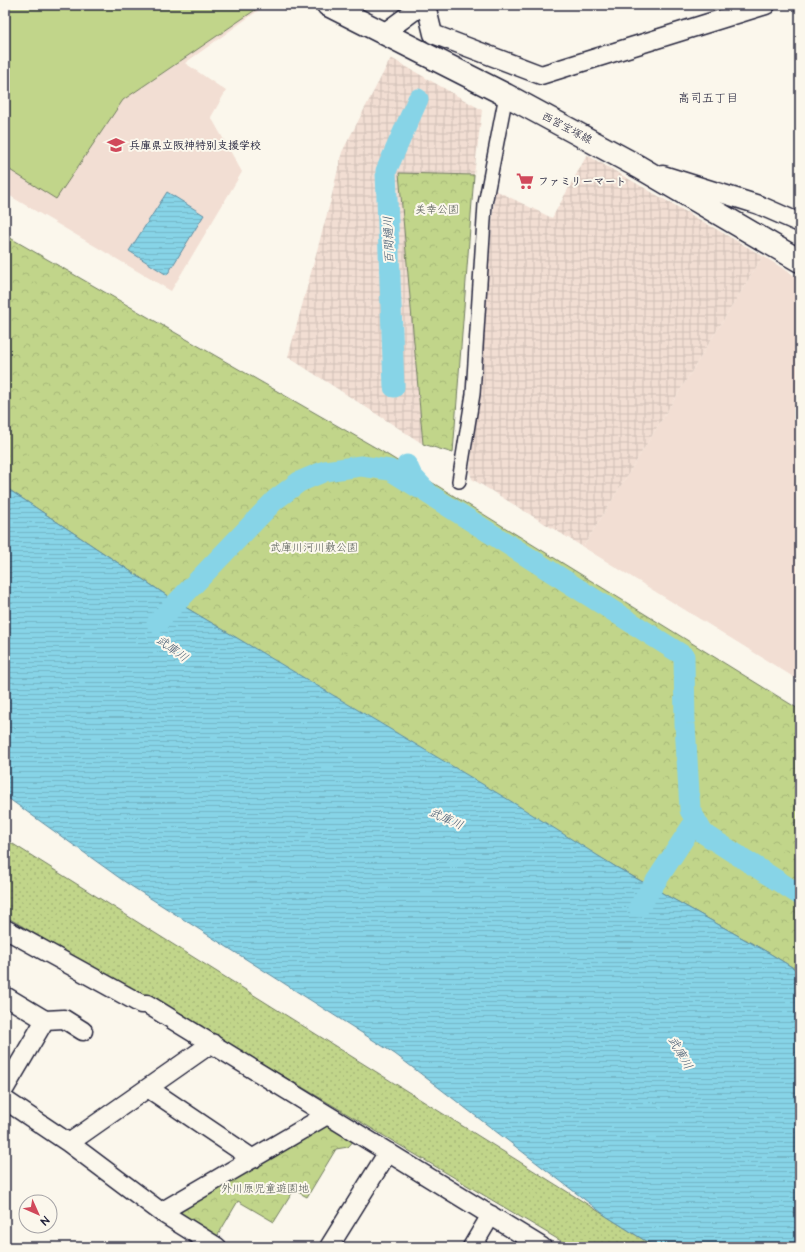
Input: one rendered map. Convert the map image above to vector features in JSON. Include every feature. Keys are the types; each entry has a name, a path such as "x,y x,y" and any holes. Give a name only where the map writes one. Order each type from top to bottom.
{"main road":[{"name":"西宮宝塚線","path":"328,5 506,95 639,167 800,261"}],"street":[{"path":"384,33 422,5"},
{"path":"426,5 433,34 542,75 766,5"},
{"path":"459,481 473,394 486,204 506,95"},
{"path":"639,167 759,205 800,223"},
{"path":"5,929 141,1004 147,1004 542,1247"},
{"path":"5,996 45,1020 64,1019 83,1031"},
{"path":"5,1088 45,1020"},
{"path":"69,1143 212,1043"},
{"path":"148,1088 227,1131 253,1158"},
{"path":"5,1100 69,1143 161,1212 217,1247"},
{"path":"161,1212 327,1114"},
{"path":"329,1247 388,1152"},
{"path":"472,1247 491,1215"}],"shaded area":[{"name":"兵庫県立阪神特別支援学校","path":"5,5 266,5 185,63 226,91 211,117 242,172 171,291 5,193"},
{"path":"391,58 482,110 474,175 399,174 423,444 288,357 330,203 342,152"},
{"path":"587,155 763,256 583,547 472,479 470,473 495,190 552,218"},
{"path":"763,256 800,279 800,681 583,547"}],"green space":[{"path":"5,5 261,6 123,100 56,199 5,167"},
{"name":"美幸公園","path":"399,173 474,175 453,453 423,444"},
{"name":"武庫川河川敷公園","path":"5,235 378,449 800,710 800,972 616,867 175,601 5,487"},
{"path":"5,839 655,1247 571,1247 157,1001 138,995 5,916"},
{"name":"外川原児童遊園地","path":"332,1123 356,1138 348,1147 336,1149 307,1197 294,1190 274,1222 238,1201 215,1240 178,1215 177,1209"}],"water":[{"path":"167,192 204,215 167,275 129,251"},
{"name":"武庫川","path":"5,487 175,601 509,800 616,867 800,972 800,1247 655,1247 606,1216 395,1054 128,884 5,796"}],"waterway":[{"name":"百間樋川","path":"394,387 386,171 418,99"},
{"path":"407,465 412,476 430,495 684,656 685,724 690,810 703,833 800,895"},
{"path":"157,623 275,500 299,482 325,471 361,466 390,470 419,488"},
{"path":"639,907 696,820"}],"place":[{"name":"兵庫県立阪神特別支援学校","path":"116,145"},
{"name":"ファミリーマート","path":"525,181"}],"district":[{"name":"高司五丁目","path":"708,98"}]}
